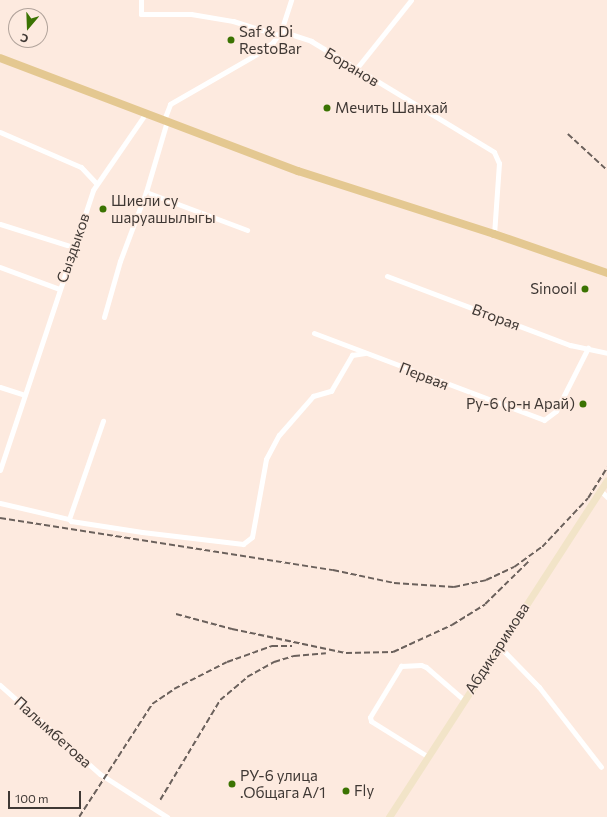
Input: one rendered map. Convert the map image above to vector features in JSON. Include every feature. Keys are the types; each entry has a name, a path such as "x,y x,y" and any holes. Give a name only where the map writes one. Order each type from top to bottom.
{"main road":[{"path":"0,58 298,171 494,234 607,273"},
{"name":"Абдикаримова","path":"388,817 498,645 607,480"}],"street":[{"name":"Боранов","path":"140,0 141,14 191,14 232,21 311,42 494,152 499,163 494,234"},
{"path":"104,317 120,261 146,192 170,104 262,51 280,33 292,0"},
{"path":"356,69 411,0"},
{"name":"Сыздыков","path":"0,470 73,247 97,184 146,113"},
{"path":"0,132 81,167 97,184"},
{"path":"146,192 247,230"},
{"path":"0,224 73,247"},
{"path":"0,267 59,289"},
{"name":"Вторая","path":"387,276 570,345 607,353"},
{"name":"Первая","path":"314,333 544,420 556,411 588,348"},
{"path":"0,503 68,518 71,522 243,544 252,537 266,458 279,435 313,396 331,391 352,355 365,353"},
{"path":"0,387 24,395"},
{"path":"68,518 103,421"},
{"path":"600,490 607,496"},
{"path":"498,645 539,687 601,767"},
{"path":"427,756 371,721 370,717 401,666 421,665 426,667 463,699"},
{"name":"Палымбетова","path":"0,685 100,774 167,817"}],"railway":[{"path":"568,134 607,170"},
{"path":"0,518 333,570 394,583 454,587 486,580 514,567 542,547 588,498 607,468"},
{"path":"176,614 232,629 346,653 393,652 452,625 485,604 530,560"},
{"path":"79,817 152,704 174,689 227,662 272,646 292,646"},
{"path":"160,800 220,700 247,677 274,662 294,656 326,653"}],"place":[{"name":"Saf & Di RestoBar","path":"231,40"},
{"name":"Мечить Шанхай","path":"327,108"},
{"name":"Шиели су шаруашылыгы","path":"103,209"},
{"name":"Sinooil","path":"585,289"},
{"name":"Ру-6 (р-н Арай)","path":"583,404"},
{"name":"РУ-6 улица .Общага А/1","path":"232,784"},
{"name":"Fly","path":"346,791"}]}
